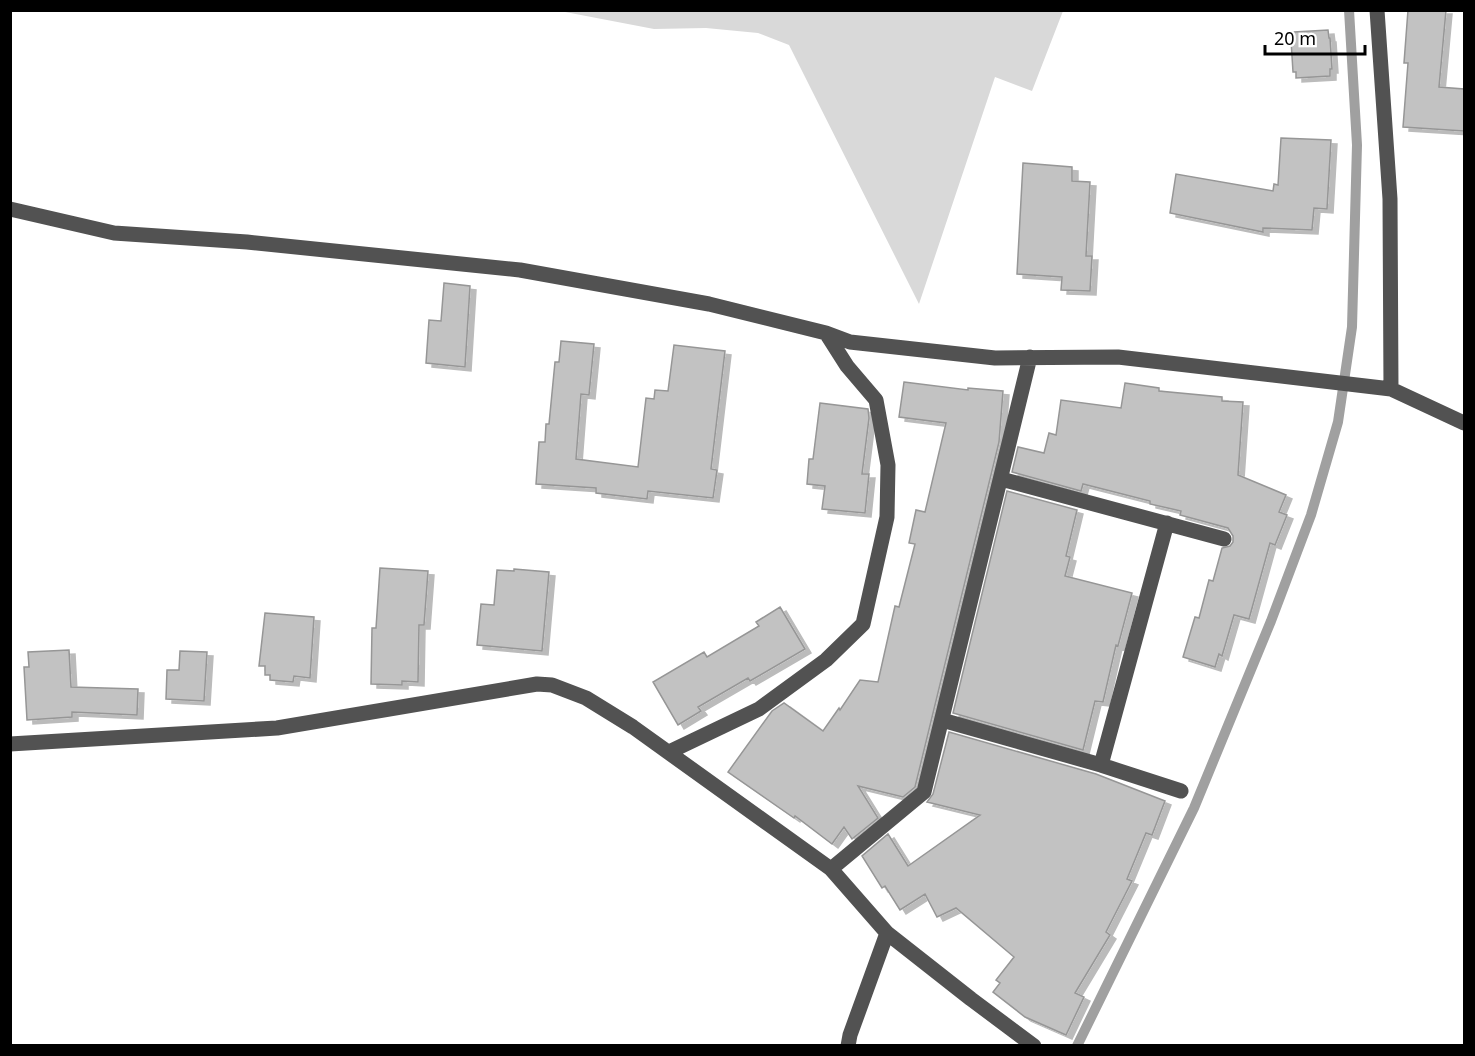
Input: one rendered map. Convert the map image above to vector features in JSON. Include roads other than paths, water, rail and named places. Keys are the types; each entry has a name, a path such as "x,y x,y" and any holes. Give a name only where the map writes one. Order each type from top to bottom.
{"street":[{"path":"1377,10 1390,199 1390,389"},
{"path":"10,209 114,232 247,242 520,270 709,304 826,333 850,342 995,358 1118,357 1390,389 1464,423"},
{"path":"669,752 759,709 826,660 863,624 887,517 888,465 876,400 847,366 826,333"},
{"path":"831,869 924,792 1030,357"},
{"path":"1001,479 1224,538"},
{"path":"1101,765 1167,523"},
{"path":"10,744 277,728 537,684 552,685 586,698 633,727 831,869 887,933 1034,1046"},
{"path":"942,720 1101,765 1181,791"},
{"path":"848,1046 849,1035 887,933"}],"waterway":[{"path":"1077,1046 1194,808 1271,621 1311,515 1338,422 1352,327 1357,145 1349,10"}]}
